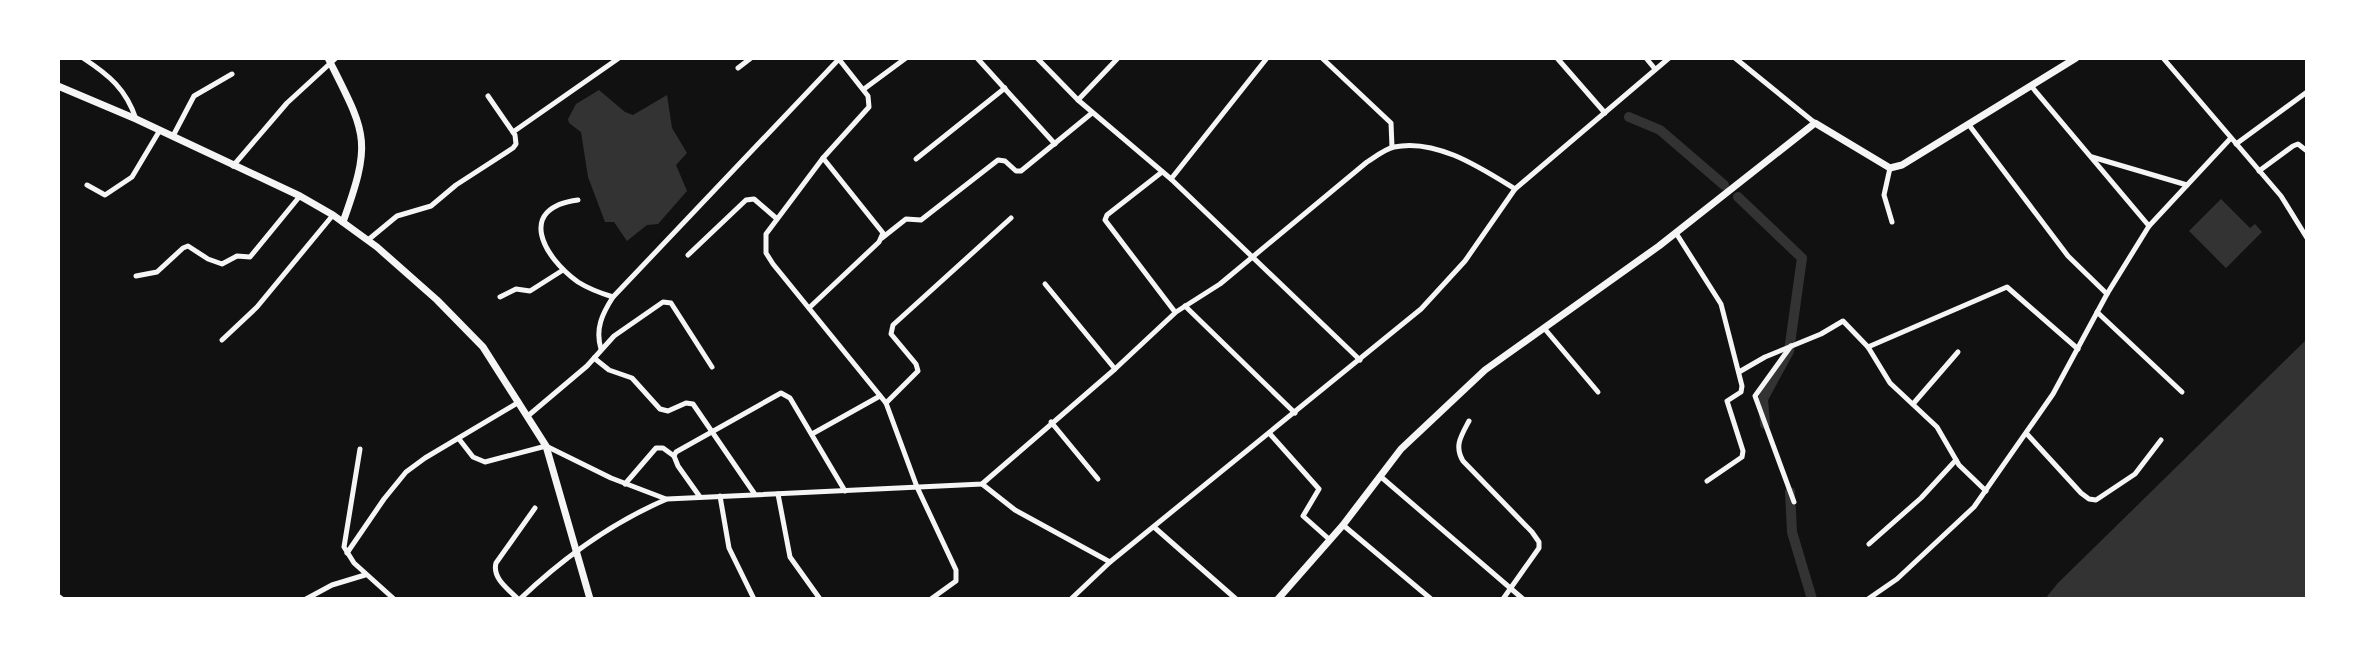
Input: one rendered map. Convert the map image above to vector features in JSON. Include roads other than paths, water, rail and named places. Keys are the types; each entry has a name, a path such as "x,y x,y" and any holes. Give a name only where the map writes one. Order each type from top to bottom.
{"street":[{"path":"83,58 122,88 136,119"},
{"path":"513,132 619,58"},
{"path":"738,68 751,58"},
{"path":"601,349 598,338 600,319 613,297 838,58 870,101 865,114 823,158 776,218 766,234 766,253 886,403 893,417 917,487 956,570 956,581 931,599"},
{"path":"864,89 906,58"},
{"path":"977,58 1055,144"},
{"path":"1037,58 1092,113 1171,179 1360,360"},
{"path":"1078,100 1118,58"},
{"path":"1171,179 1267,58"},
{"path":"1322,58 1391,123 1392,147"},
{"path":"1557,58 1605,113"},
{"path":"1646,58 1655,69"},
{"path":"1071,599 1110,562 1421,309 1445,286 1515,189 1669,58"},
{"path":"1735,58 1815,123 1890,168 1902,165 2076,58"},
{"path":"2163,58 2281,196 2307,238"},
{"path":"233,166 287,103 331,60 363,134 360,176 343,222"},
{"path":"173,136 194,96 232,74"},
{"path":"58,86 300,196 368,240 437,300 483,347 546,446 590,599"},
{"path":"2032,87 2149,226"},
{"path":"916,159 1005,88"},
{"path":"2236,144 2307,92"},
{"path":"368,240 397,216 431,206 456,185 513,148 516,140 513,132 488,96"},
{"path":"809,308 906,219 921,220 998,160 1021,171 1092,113"},
{"path":"1278,599 1343,525 1401,449 1485,370 1676,233 1815,123"},
{"path":"1969,125 2068,256 2107,294"},
{"path":"87,185 105,195 126,184 160,130"},
{"path":"1868,599 1903,573 1974,507 2027,434 2149,226 2230,139"},
{"path":"2259,171 2293,146 2298,144 2307,151"},
{"path":"535,508 494,570 496,576 519,599 576,553 641,510 667,499 982,484 1176,312 1220,284 1367,162 1392,147 1427,145 1485,170 1515,189"},
{"path":"2090,157 2187,185"},
{"path":"823,158 880,227 882,238"},
{"path":"1890,168 1884,195 1892,222"},
{"path":"1162,172 1107,215 1105,220 1176,312"},
{"path":"136,276 157,272 188,246 222,264 237,256 250,257 300,196"},
{"path":"688,255 746,200 754,199 776,218"},
{"path":"578,200 545,212 541,223 544,245 563,270 585,286 613,297"},
{"path":"222,340 257,307 333,215"},
{"path":"886,403 918,371 916,364 891,334 893,325 1011,218"},
{"path":"1676,233 1721,304 1742,390 1727,401 1743,454 1739,460 1707,481"},
{"path":"500,297 516,289 530,291 563,270"},
{"path":"1045,284 1115,369"},
{"path":"1868,347 2007,287 2078,349"},
{"path":"529,415 594,358 614,336 668,301 712,367"},
{"path":"1185,306 1295,413"},
{"path":"2097,312 2182,392"},
{"path":"1739,372 1843,321 1868,347 1890,383 1937,427 1956,460 1986,491"},
{"path":"1544,327 1598,392"},
{"path":"1792,346 1755,396 1794,502"},
{"path":"1913,404 1958,352"},
{"path":"594,358 609,370 632,378 660,409 668,411 686,403 693,404 755,494"},
{"path":"674,456 681,448 781,393 790,398 845,491"},
{"path":"812,434 880,396"},
{"path":"347,553 406,472 519,401"},
{"path":"1469,421 1457,451 1539,542 1539,548 1503,599"},
{"path":"1051,422 1098,479"},
{"path":"1270,434 1319,489 1303,516 1330,540"},
{"path":"2027,434 2081,493 2096,500 2135,474 2161,440"},
{"path":"459,439 473,457 485,462 546,446 625,484 667,499"},
{"path":"625,484 656,448 663,448 674,456 701,497"},
{"path":"360,449 343,541 347,553 366,575 394,599"},
{"path":"1869,544 1921,498 1956,460"},
{"path":"1380,476 1523,599"},
{"path":"982,484 1015,510 1110,562"},
{"path":"778,494 790,557 820,599"},
{"path":"720,496 729,548 754,599"},
{"path":"1343,525 1431,599"},
{"path":"1154,527 1236,599"},
{"path":"306,599 332,585 366,575"}],"waterway":[{"path":"1629,117 1660,130 1724,185"},
{"path":"1738,197 1802,258 1789,351 1763,399 1765,424"},
{"path":"1790,492 1792,532 1812,599"}]}
